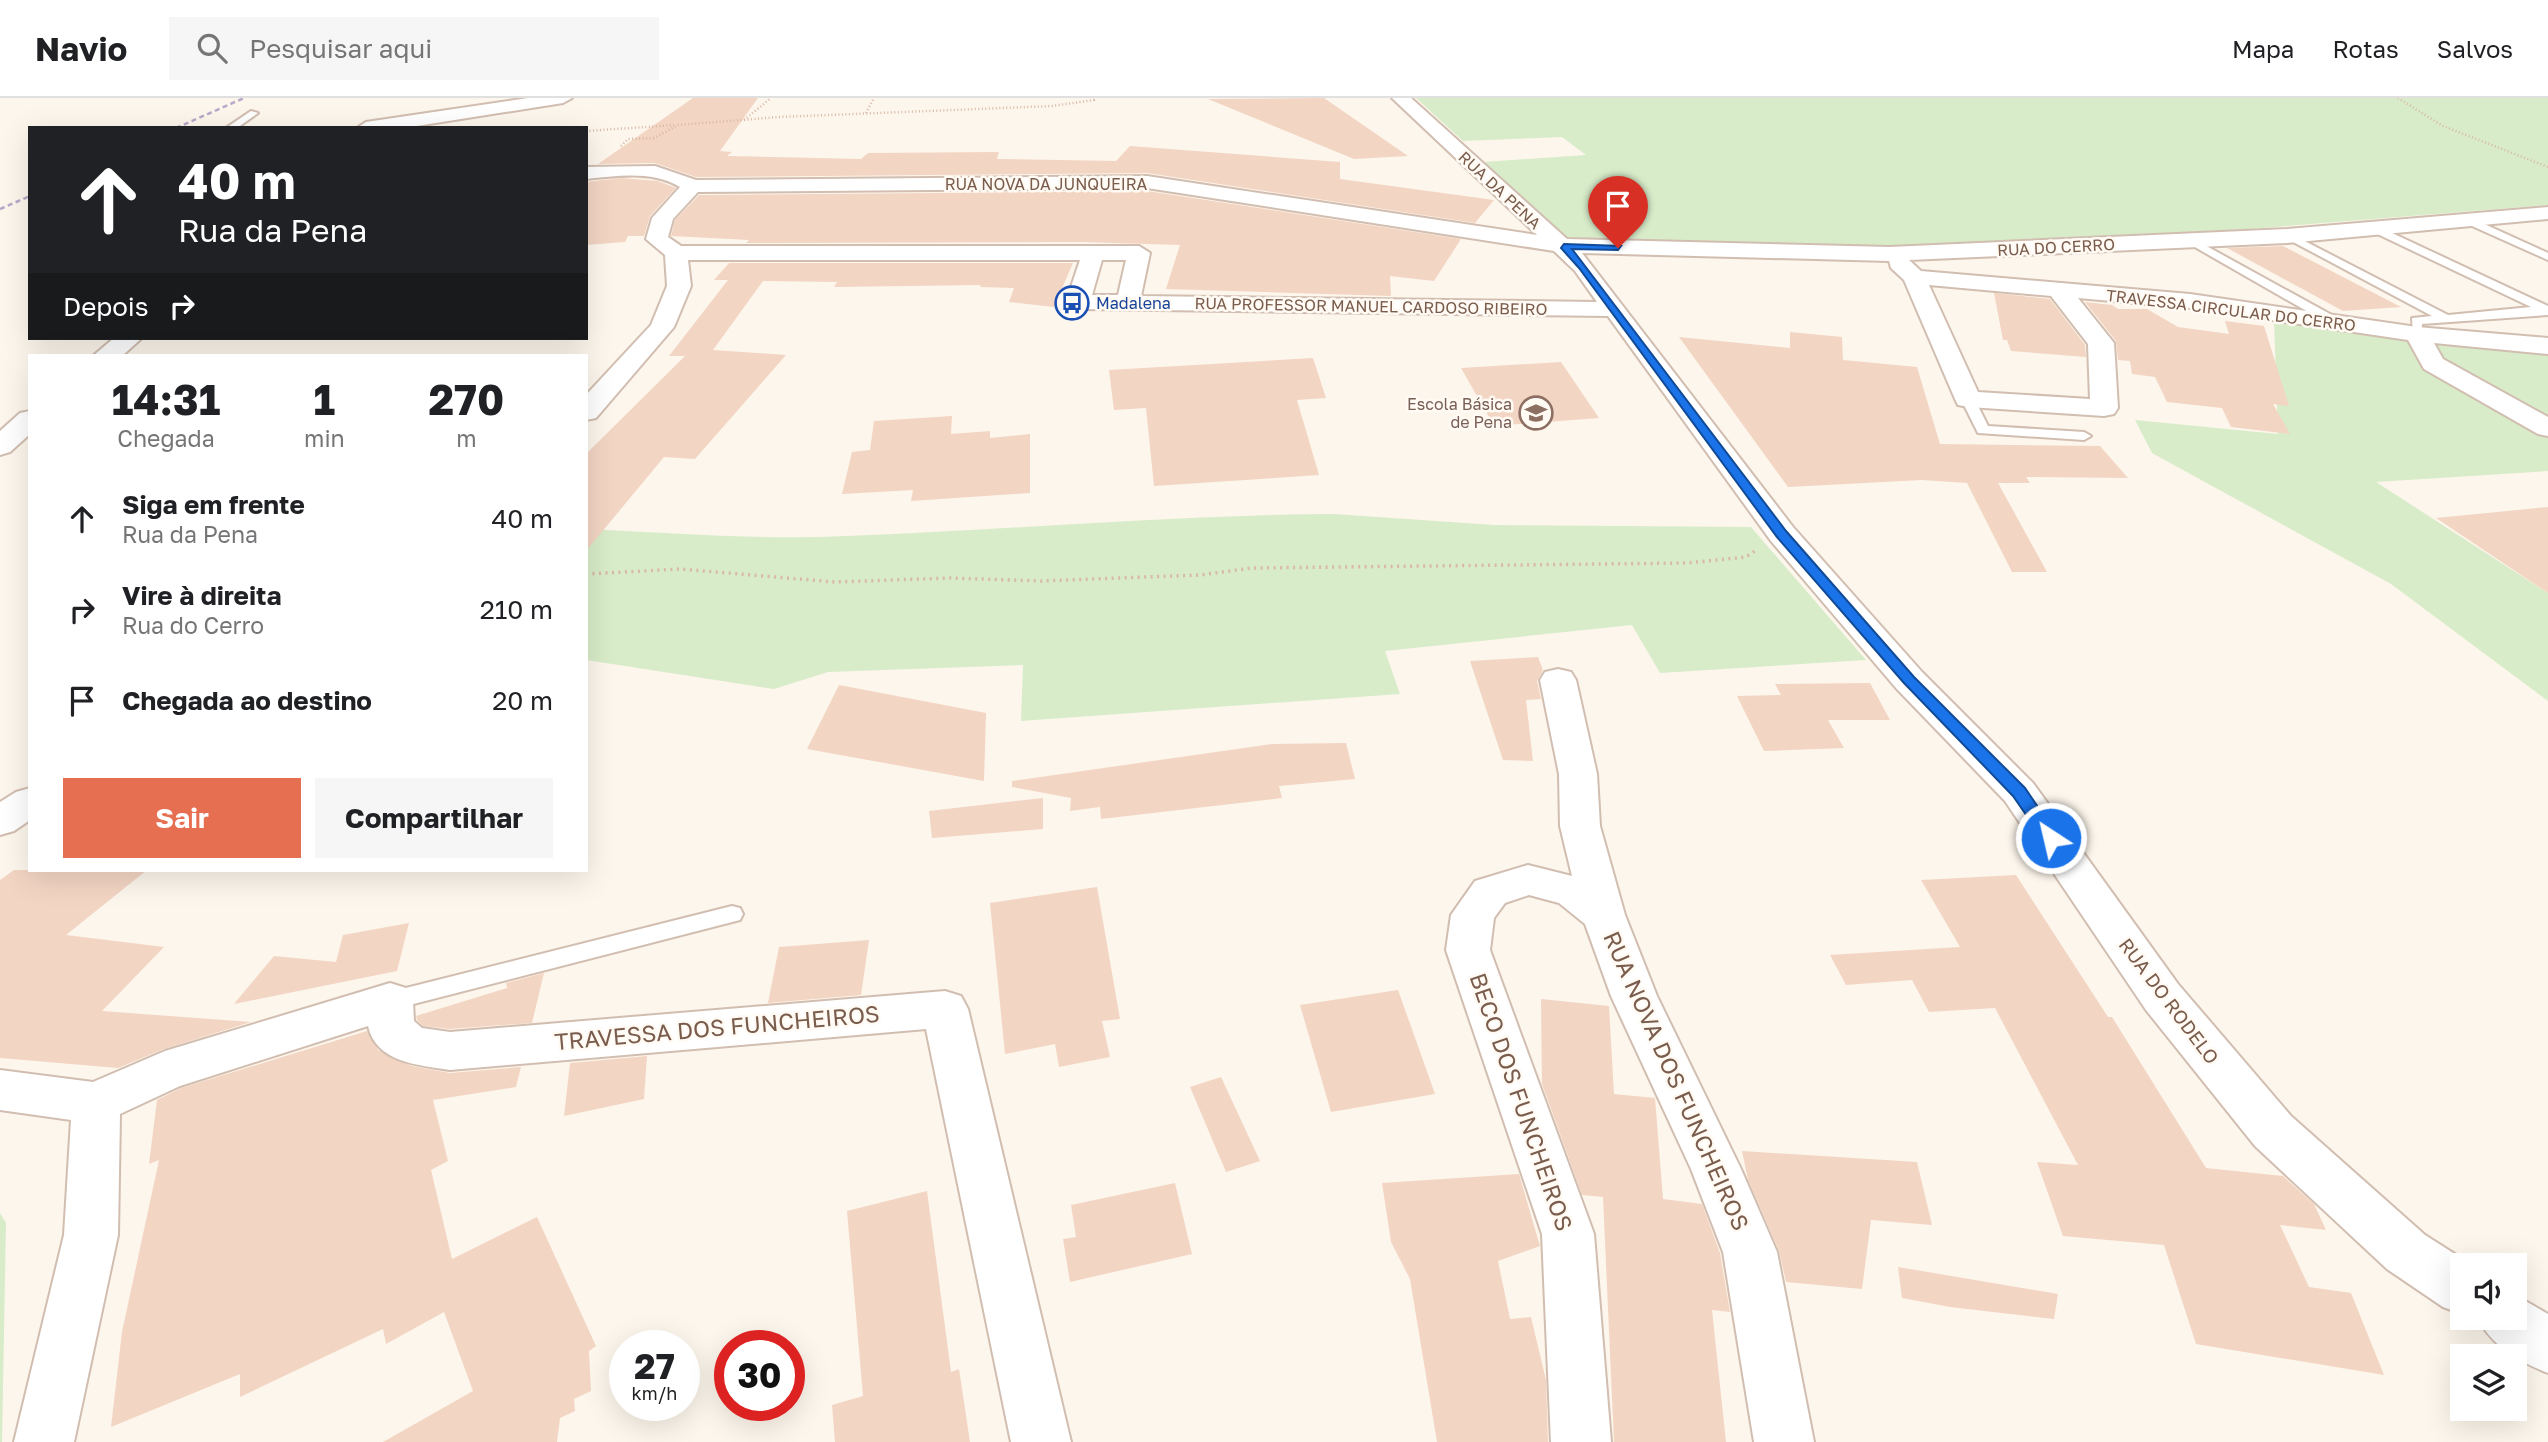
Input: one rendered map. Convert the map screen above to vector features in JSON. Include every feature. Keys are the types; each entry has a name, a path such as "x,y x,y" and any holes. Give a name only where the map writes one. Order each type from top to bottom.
{"street":[{"path":"379,126 563,98"},
{"name":"RUA DA PENA","path":"1401,98 1533,222 1564,246 1615,309 1782,534 1909,680"},
{"path":"593,172 680,176 692,186 663,218 657,239 676,253 1139,253 1128,302"},
{"name":"RUA NOVA DA JUNQUEIRA","path":"692,186 1147,182 1564,246"},
{"name":"RUA DO CERRO","path":"1564,246 1890,254 2287,236 2548,214"},
{"path":"588,410 662,327 679,286 676,253"},
{"name":"RUA PROFESSOR MANUEL CARDOSO RIBEIRO","path":"1093,253 1078,302 1615,309"},
{"path":"1890,254 1914,277 1968,398 2104,408 2101,343 2059,290"},
{"name":"TRAVESSA CIRCULAR DO CERRO","path":"1914,277 2190,301 2417,334 2548,346"},
{"path":"2417,334 2433,364 2548,428"},
{"path":"108,354 126,340"},
{"path":"0,446 28,421"},
{"name":"RUA NOVA DOS FUNCHEIROS","path":"1558,680 1578,774 1580,826 1603,915 1634,996 1716,1169 1750,1252 1784,1442"},
{"name":"RUA DO RODELO","path":"1909,680 2019,792 2162,997 2273,1131 2406,1252 2450,1281"},
{"path":"0,821 28,802"},
{"name":"BECO DOS FUNCHEIROS","path":"1581,1442 1568,1234 1468,950 1473,915 1490,892 1528,880 1573,891 1603,915"},
{"path":"0,1090 96,1103 165,1071 390,1001"},
{"name":"TRAVESSA DOS FUNCHEIROS","path":"390,1001 391,1029 410,1045 450,1051 945,1009 1041,1442"},
{"path":"44,1442 91,1235 96,1103"},
{"path":"2523,1330 2548,1346"}],"lane":[{"path":"233,126 254,113"},
{"path":"2467,220 2548,257"},
{"path":"2373,228 2547,310"},
{"path":"2287,236 2447,319"},
{"path":"2190,240 2335,322"},
{"path":"2417,334 2416,321 2547,310"},
{"path":"1968,398 1983,430 2084,436"},
{"path":"390,1001 732,914"}],"path":[{"path":"744,120 771,98"},
{"path":"866,114 874,98"},
{"path":"588,131 744,120 1052,106 1094,100 1092,98"},
{"path":"2398,98 2442,126 2548,167"},
{"path":"593,172 602,169 598,168 628,139 654,138 678,125"},
{"path":"588,574 680,569 835,582 950,578 1041,581 1200,575 1252,568 1396,569 1478,564 1687,563 1746,557 1782,534"}],"green space":[{"path":"1416,98 2548,98 2548,205 2250,229 1896,247 1569,240 1483,162 1586,155 1562,137 1463,141"},
{"path":"2269,308 2465,334 2548,340 2548,471 2376,482 2548,593 2548,701 2391,584 2152,453 2135,420 2278,434 2274,322"},
{"path":"1334,514 1494,525 1751,527 1866,660 1660,673 1632,625 1385,651 1400,694 1021,721 1023,665 828,672 774,689 588,660 588,529 716,536 814,537 1212,517"},
{"path":"0,1213 6,1223 2,1442 0,1442"}],"building":[{"path":"693,98 758,98 720,151 732,152 727,156 861,159 868,153 999,152 997,159 1116,161 1130,146 1340,162 1340,179 1494,200 1475,223 1147,173 696,177 655,163 598,164"},
{"path":"1324,98 1408,156 1354,159 1208,99"},
{"path":"622,178 658,181 676,188 650,216 644,236 628,236 625,242 588,245 588,182"},
{"path":"1147,191 1461,239 1434,281 1390,276 1391,296 1166,289 1180,245 1082,242 746,243 749,240 671,236 675,220 699,195"},
{"path":"2283,246 2401,307 2343,311 2227,248"},
{"path":"729,263 1073,263 1054,307 1009,302 1014,288 980,287 981,285 834,287 837,282 763,281 713,350 786,355 695,459 664,457 588,549 588,452 685,356 669,356 728,280 714,280"},
{"path":"1994,293 2050,299 2085,345 2086,357 2011,351 2007,340 2003,340"},
{"path":"2085,302 2112,305 2118,309 2147,309 2178,327 2229,334 2225,321 2264,326 2289,406 2273,404 2290,434 2231,427 2222,408 2167,402 2155,377 2132,374 2130,361 2118,360 2116,341"},
{"path":"1790,332 1842,337 1843,360 1917,367 1940,444 2100,446 2128,478 2026,477 2030,483 1998,483 2047,572 2012,572 1967,483 1922,480 1788,487 1679,337 1790,348"},
{"path":"1313,358 1326,398 1297,400 1319,475 1154,486 1146,408 1114,410 1109,370"},
{"path":"1561,362 1599,418 1494,426 1461,368"},
{"path":"952,416 951,434 990,431 990,438 1030,434 1030,493 911,501 913,490 842,494 852,452 870,450 874,421"},
{"path":"2548,507 2548,593 2436,518"},
{"path":"1538,657 1543,670 1537,681 1541,699 1526,700 1533,761 1503,760 1470,661"},
{"path":"1870,683 1890,720 1828,720 1844,748 1764,751 1737,696 1781,695 1775,684"},
{"path":"839,685 986,713 984,781 807,749"},
{"path":"1346,743 1355,779 1279,786 1282,798 1101,819 1100,807 1070,811 1071,798 1012,787 1012,781 1272,744"},
{"path":"1043,798 1043,829 932,838 929,811"},
{"path":"14,870 145,872 66,935 164,947 102,1011 251,1022 164,1049 118,1068 0,1058 0,880"},
{"path":"2016,875 2108,1017 2112,1017 2206,1168 2283,1176 2314,1204 2326,1230 2280,1225 2309,1287 2351,1293 2384,1375 2196,1344 2164,1245 2063,1236 2037,1162 2078,1165 1995,1008 1929,1012 1912,980 1846,985 1830,955 1960,947 1921,880"},
{"path":"1097,887 1120,1019 1102,1021 1110,1057 1059,1067 1055,1044 1005,1054 990,903"},
{"path":"409,923 397,971 234,1004 274,956 336,962 343,935"},
{"path":"869,940 861,995 768,1003 779,947"},
{"path":"544,973 532,1023 450,1029 423,1026 417,1020 416,1016 507,988 506,983"},
{"path":"1398,990 1435,1094 1331,1112 1300,1005"},
{"path":"1541,999 1609,1006 1614,1094 1655,1098 1663,1199 1702,1204 1720,1253 1730,1312 1712,1310 1726,1442 1614,1442 1603,1197 1582,1195 1542,1084"},
{"path":"367,1031 378,1050 412,1066 450,1073 521,1067 516,1087 433,1100 448,1161 431,1170 452,1259 537,1217 596,1346 589,1351 591,1391 574,1399 575,1411 560,1418 557,1442 383,1442 473,1391 444,1312 386,1344 383,1329 240,1397 240,1374 111,1427 122,1332 159,1160 149,1164 157,1100 181,1088"},
{"path":"647,1056 644,1099 564,1116 570,1063"},
{"path":"1221,1077 1260,1161 1226,1172 1190,1087"},
{"path":"1742,1151 1917,1162 1932,1225 1871,1220 1862,1289 1786,1282 1779,1251 1748,1180"},
{"path":"1519,1174 1540,1246 1498,1261 1510,1319 1531,1317 1546,1380 1548,1442 1437,1442 1410,1279 1391,1242 1382,1183"},
{"path":"1175,1183 1192,1254 1070,1282 1063,1239 1076,1237 1071,1205"},
{"path":"927,1191 951,1372 959,1369 970,1442 835,1442 832,1405 863,1396 847,1211"},
{"path":"1898,1267 2058,1294 2054,1319 1950,1307 1902,1298"}],"railway":[{"path":"181,126 244,98"},
{"path":"0,209 28,197"}],"place":[{"name":"Madalena","path":"1072,303"},
{"name":"Escola Básica de Pena","path":"1536,413"}],"route":[{"path":"1618,248 1564,246 1583,266 1782,534 1909,680 2019,792 2051,838"}]}
